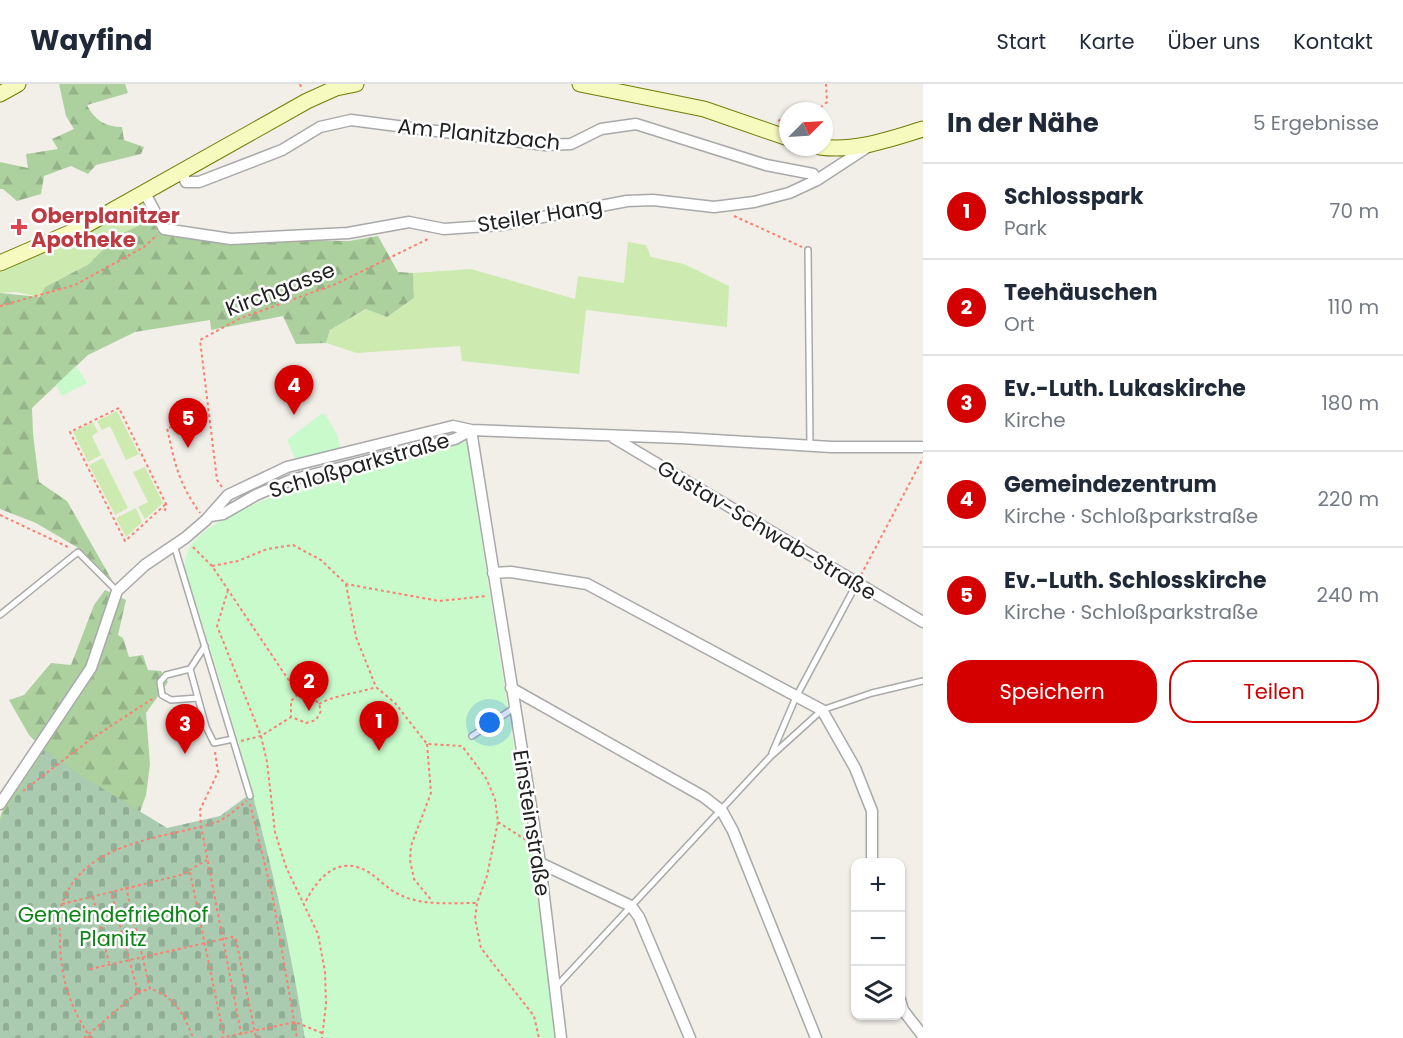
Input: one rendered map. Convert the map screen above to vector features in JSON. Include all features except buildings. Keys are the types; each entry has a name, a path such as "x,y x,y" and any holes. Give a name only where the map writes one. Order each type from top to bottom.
{"main road":[{"path":"0,94 18,84"},
{"path":"0,263 81,228 307,101 336,88 356,84"},
{"path":"580,84 704,109 779,135"},
{"path":"833,149 872,144 923,129"}],"street":[{"name":"Am Planitzbach","path":"182,173 186,182 199,182 282,150 320,127 351,120 545,145 571,144 601,129 636,124 766,165 813,174 817,180"},
{"name":"Steiler Hang","path":"164,229 231,239 348,233 409,222 449,229 528,222 627,201 653,200 714,207 732,205 789,193 817,180 872,144"},
{"path":"145,193 164,229"},
{"name":"Schloßparkstraße","path":"208,518 228,495 287,467 453,426 471,430 612,437 923,447"},
{"name":"Schloßparkstraße","path":"208,518 223,514 256,495 291,480 455,439 471,430"},
{"name":"Einsteinstraße","path":"471,430 537,843 561,1038"},
{"name":"Gustav-Schwab-Straße","path":"612,437 923,622"},
{"path":"0,804 91,668 117,591 145,565 174,545 188,542 208,518"},
{"path":"493,573 511,572 587,584 822,710 855,768 872,811 872,858"},
{"path":"512,688 704,797 722,811 733,831 816,1038"},
{"path":"540,864 632,906 639,917 690,1038"},
{"path":"905,1013 923,1036"}],"lane":[{"path":"808,250 810,445"},
{"path":"174,545 250,798"},
{"path":"0,615 78,552 117,591"},
{"path":"771,757 796,697 857,583"},
{"path":"198,698 171,700 162,693 160,682 166,675 190,669 205,646"},
{"path":"190,669 206,728 214,743 232,739"},
{"path":"555,988 771,757 822,710 872,693 923,681"},
{"path":"471,736 514,708"}],"path":[{"path":"300,84 302,90"},
{"path":"826,84 827,102"},
{"path":"732,205 734,216 808,250"},
{"path":"0,306 75,285 144,247 164,229"},
{"name":"Kirchgasse","path":"228,495 217,480 200,340 241,318 336,284 449,229"},
{"path":"165,511 166,504 119,408 70,432 125,541 166,504"},
{"path":"178,426 166,428 175,469 187,495 208,518"},
{"path":"857,583 923,458"},
{"path":"0,515 78,552"},
{"path":"188,542 212,566 298,694"},
{"path":"212,566 237,561 267,549 293,545 321,560 346,584 439,601 496,595"},
{"path":"346,584 356,637 376,687 395,703 427,744 431,793 411,846 410,860 414,879 433,903"},
{"path":"228,591 217,626 261,736 267,762 275,832 286,867 305,902 318,934 325,972 326,1004 322,1038"},
{"path":"319,704 334,696 359,693 376,687"},
{"path":"21,794 28,785 91,738 162,693"},
{"path":"298,694 310,694 319,704 321,711 316,720 306,723 291,717 291,701 298,694"},
{"path":"232,739 239,741 261,736 291,717"},
{"path":"214,743 218,772 200,810 201,826 242,1036"},
{"path":"427,744 462,746 486,778 495,799 498,822 475,919 481,948 534,1016 539,1038"},
{"path":"91,1038 73,1009 64,981 60,954 62,904 76,880 94,863 109,854 139,841 219,821 250,798 272,893 297,1038"},
{"path":"498,822 522,839 537,843"},
{"path":"62,904 190,872 207,860"},
{"path":"305,902 315,883 327,871 343,866 357,866 398,894 433,903 477,903"},
{"path":"190,872 206,943 223,1038 242,1036 295,1022 322,1033"},
{"path":"126,887 150,989"},
{"path":"111,892 138,992"},
{"path":"93,897 109,963"},
{"path":"90,969 232,937 236,939 256,1038"},
{"path":"84,1038 138,992 150,989 159,991 174,1002 193,1038"}],"green space":[{"path":"59,84 125,84 128,93 87,105 101,122 122,127 124,140 144,147 141,154 96,165 88,174 71,166 44,176 41,194 17,201 0,189 0,162 28,168 26,154 58,149 52,139 74,129 66,116"},
{"path":"145,203 152,219 115,237 89,264 45,287 40,297 16,292 0,293 0,269 67,241"},
{"path":"152,219 158,232 229,239 349,241 378,236 398,272 413,273 414,298 387,317 366,309 330,330 326,343 296,344 283,316 211,330 210,320 135,332 88,355 32,408 33,434 39,482 67,501 113,582 80,549 36,523 0,509 0,293 40,297 45,287 89,264 115,237"},
{"path":"628,242 646,245 651,257 684,264 729,286 727,327 586,310 579,374 462,361 460,346 357,353 326,343 330,330 367,309 387,317 414,298 413,273 471,269 575,299 578,276 624,283"},
{"path":"76,366 87,383 62,396 56,385"},
{"path":"117,411 139,454 126,460 110,426 102,430 97,421"},
{"path":"321,414 326,415 337,435 341,449 297,462 287,440"},
{"path":"93,422 98,432 92,436 101,455 88,462 73,432"},
{"path":"467,440 557,1038 305,1038 269,858 221,683 184,566 188,550 210,528 240,511 277,495 362,467"},
{"path":"103,458 128,508 115,515 89,465"},
{"path":"145,467 163,503 145,519 138,507 148,502 133,472"},
{"path":"136,508 142,522 126,537 116,518"},
{"path":"105,590 126,600 118,635 123,638 129,657 143,655 148,670 161,671 168,682 146,713 150,764 146,795 140,812 131,820 0,1038 0,818 5,802 40,746 29,735 9,700 24,695 51,663 71,665 94,605"},
{"name":"Gemeindefriedhof Planitz","path":"45,750 74,771 167,828 220,816 246,797 255,795 292,955 305,1038 0,1038 0,821"}],"place":[{"name":"Oberplanitzer Apotheke","path":"19,227"},
{"name":"Gemeindezentrum","path":"294,415"},
{"name":"Ev.-Luth. Schlosskirche","path":"188,448"},
{"name":"Teehäuschen","path":"309,711"},
{"name":"Schlosspark","path":"379,751"},
{"name":"Ev.-Luth. Lukaskirche","path":"185,754"}]}
